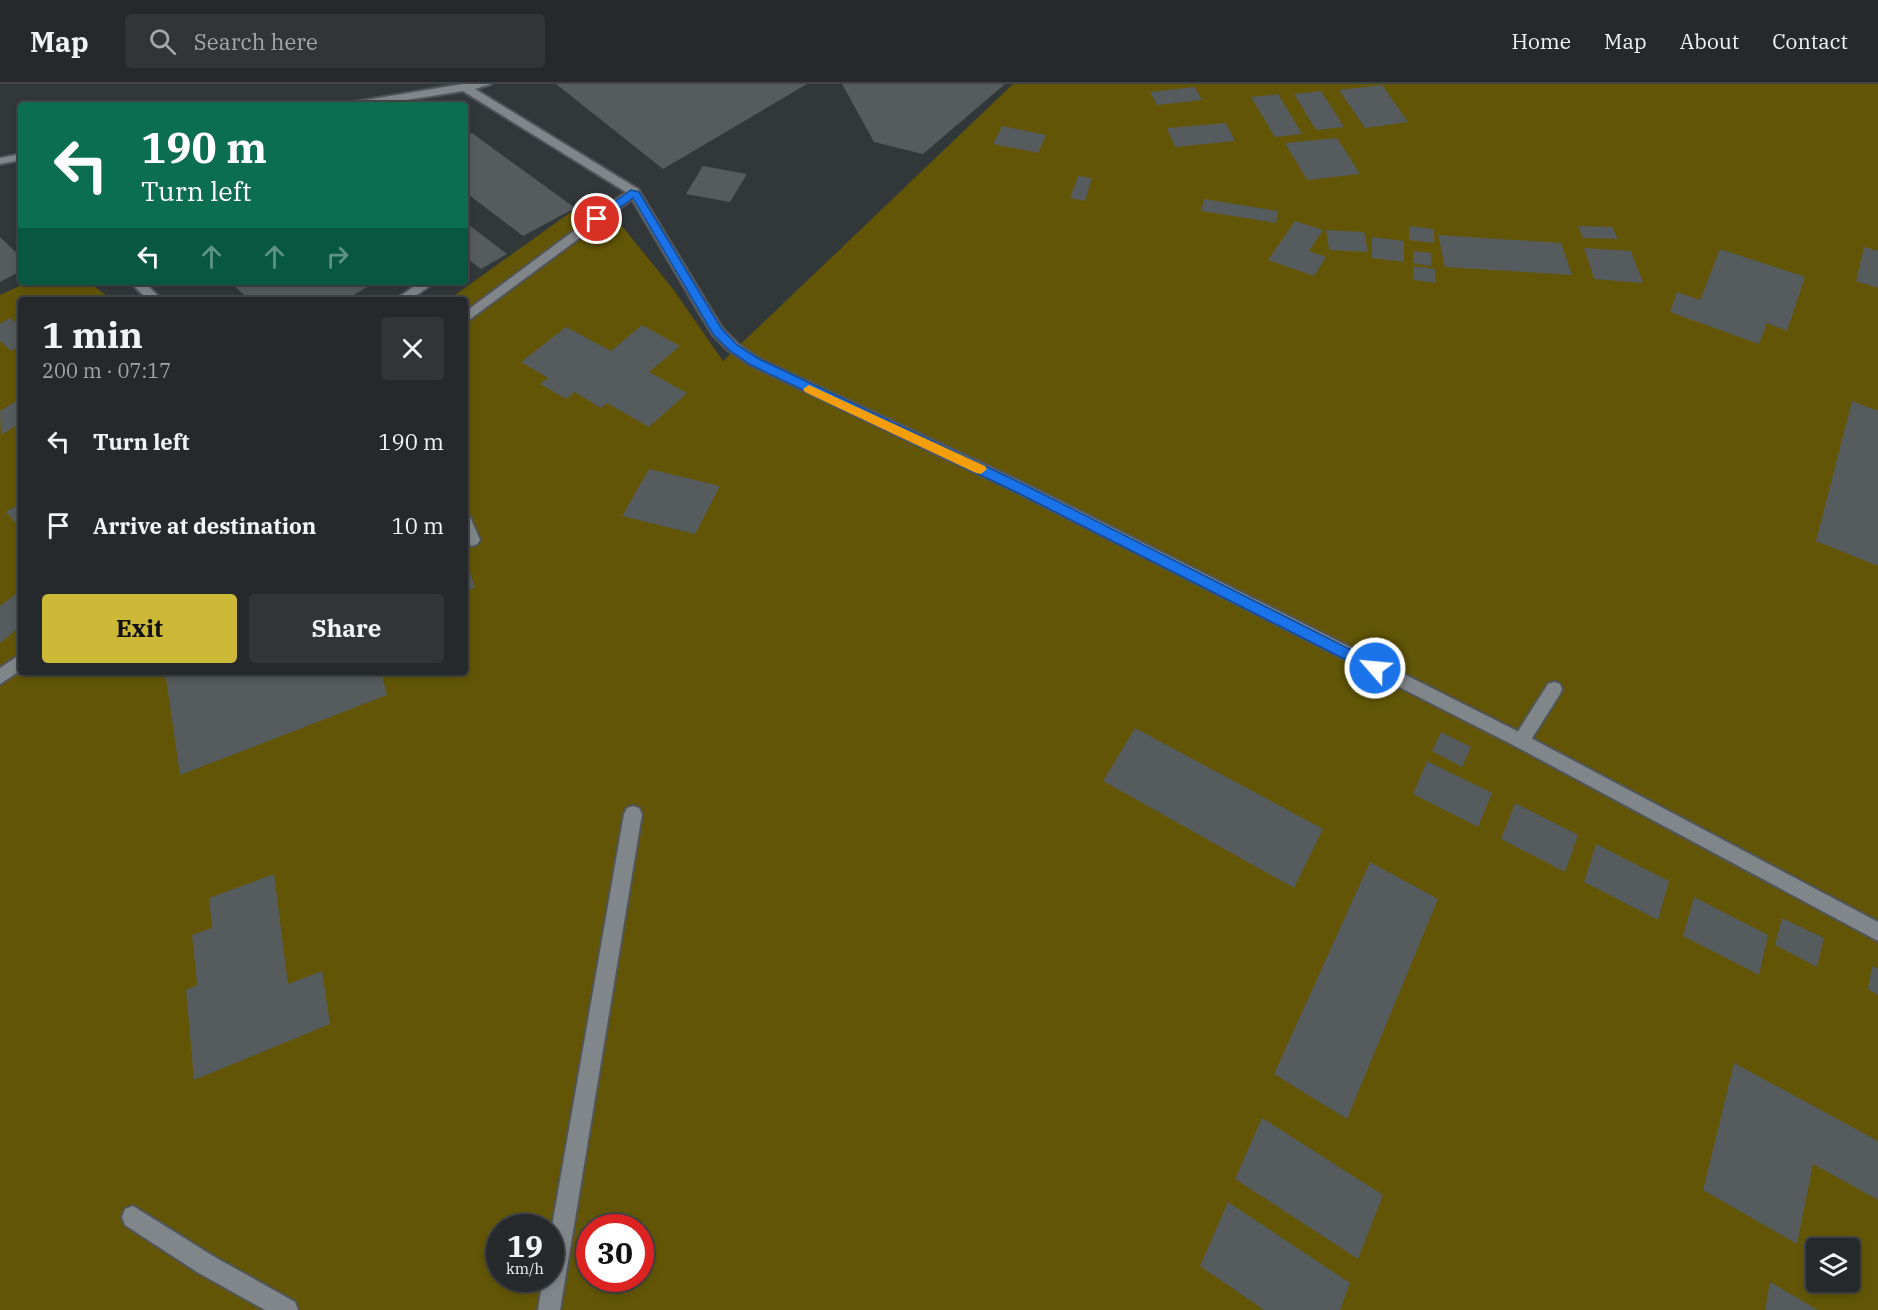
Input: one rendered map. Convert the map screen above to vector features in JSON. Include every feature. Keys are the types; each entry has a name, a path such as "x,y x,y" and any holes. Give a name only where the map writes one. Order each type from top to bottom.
{"street":[{"path":"372,102 486,84"},
{"path":"464,87 634,192 717,331 733,347 755,362 1021,488 1521,741 1878,932"},
{"path":"0,161 18,158"},
{"path":"468,317 634,192"},
{"path":"406,297 424,285"},
{"path":"468,530 471,540"},
{"path":"0,677 18,663"},
{"path":"1521,741 1554,689"},
{"path":"549,1310 633,814"},
{"path":"133,1217 205,1264 287,1310"}],"shaded area":[{"path":"1013,84 1878,84 1878,1310 0,1310 0,295 22,285 92,285 109,297 18,297 18,675 468,675 468,297 452,297 596,194 673,289 723,361"}],"building":[{"path":"556,84 807,84 663,169"},
{"path":"842,84 1005,84 923,154 874,142"},
{"path":"1382,85 1408,122 1365,128 1339,90"},
{"path":"1195,87 1202,100 1157,105 1150,92"},
{"path":"1321,91 1344,127 1316,130 1294,94"},
{"path":"1278,94 1302,134 1275,137 1251,97"},
{"path":"1226,123 1235,141 1175,147 1167,128"},
{"path":"1002,126 1046,135 1038,153 993,144"},
{"path":"472,133 575,208 523,236 468,194 468,135"},
{"path":"1337,138 1360,174 1307,180 1285,143"},
{"path":"703,166 747,174 730,202 686,194"},
{"path":"1078,176 1092,178 1085,201 1070,198"},
{"path":"1204,199 1278,211 1276,223 1201,211"},
{"path":"1295,221 1323,230 1309,251 1326,257 1314,276 1268,260"},
{"path":"468,224 507,254 481,269 468,259"},
{"path":"1409,226 1434,229 1434,243 1409,240"},
{"path":"1578,226 1612,227 1618,239 1583,238"},
{"path":"1326,230 1364,232 1368,252 1329,250"},
{"path":"1438,235 1561,243 1572,275 1445,267"},
{"path":"0,237 18,254 18,273 0,282"},
{"path":"1372,237 1404,241 1404,262 1372,258"},
{"path":"1864,247 1878,251 1878,288 1856,281"},
{"path":"1584,248 1631,251 1643,283 1594,279"},
{"path":"1720,249 1805,277 1787,331 1767,323 1759,344 1670,312 1677,292 1700,300"},
{"path":"1413,251 1431,253 1431,266 1413,263"},
{"path":"1413,266 1435,269 1436,283 1413,280"},
{"path":"233,285 371,285 350,297 247,297"},
{"path":"10,318 18,325 18,347 11,351 0,341 0,324"},
{"path":"642,325 680,346 649,372 687,393 649,427 607,403 601,408 575,392 566,399 540,384 548,378 521,362 566,327 611,351"},
{"path":"18,400 18,425 1,435 0,411"},
{"path":"1852,401 1878,411 1878,566 1816,541"},
{"path":"649,469 720,486 695,534 622,516"},
{"path":"18,505 18,526 6,512"},
{"path":"468,566 475,588 468,590"},
{"path":"18,592 18,628 0,643 0,606"},
{"path":"165,675 382,675 387,695 180,775"},
{"path":"1135,728 1323,829 1294,888 1103,781"},
{"path":"1441,732 1471,747 1462,767 1432,751"},
{"path":"1427,761 1492,793 1478,827 1413,794"},
{"path":"1515,803 1578,835 1565,872 1501,839"},
{"path":"1596,844 1669,881 1658,920 1584,882"},
{"path":"1370,862 1438,899 1347,1119 1274,1074"},
{"path":"274,874 288,984 322,971 330,1024 194,1080 186,990 197,985 192,935 212,928 209,898"},
{"path":"1694,897 1768,935 1759,975 1683,936"},
{"path":"1782,918 1824,938 1817,967 1775,945"},
{"path":"1872,966 1878,969 1878,995 1868,989"},
{"path":"1734,1063 1878,1141 1878,1200 1813,1164 1797,1244 1703,1190"},
{"path":"1262,1118 1383,1195 1358,1259 1235,1179"},
{"path":"1228,1202 1350,1283 1340,1310 1264,1310 1200,1266"},
{"path":"1770,1282 1818,1310 1765,1310"}],"slow traffic":[{"path":"809,389 981,469"}],"route":[{"path":"597,219 634,192 717,331 733,347 755,362 1021,488 1375,668"}]}
